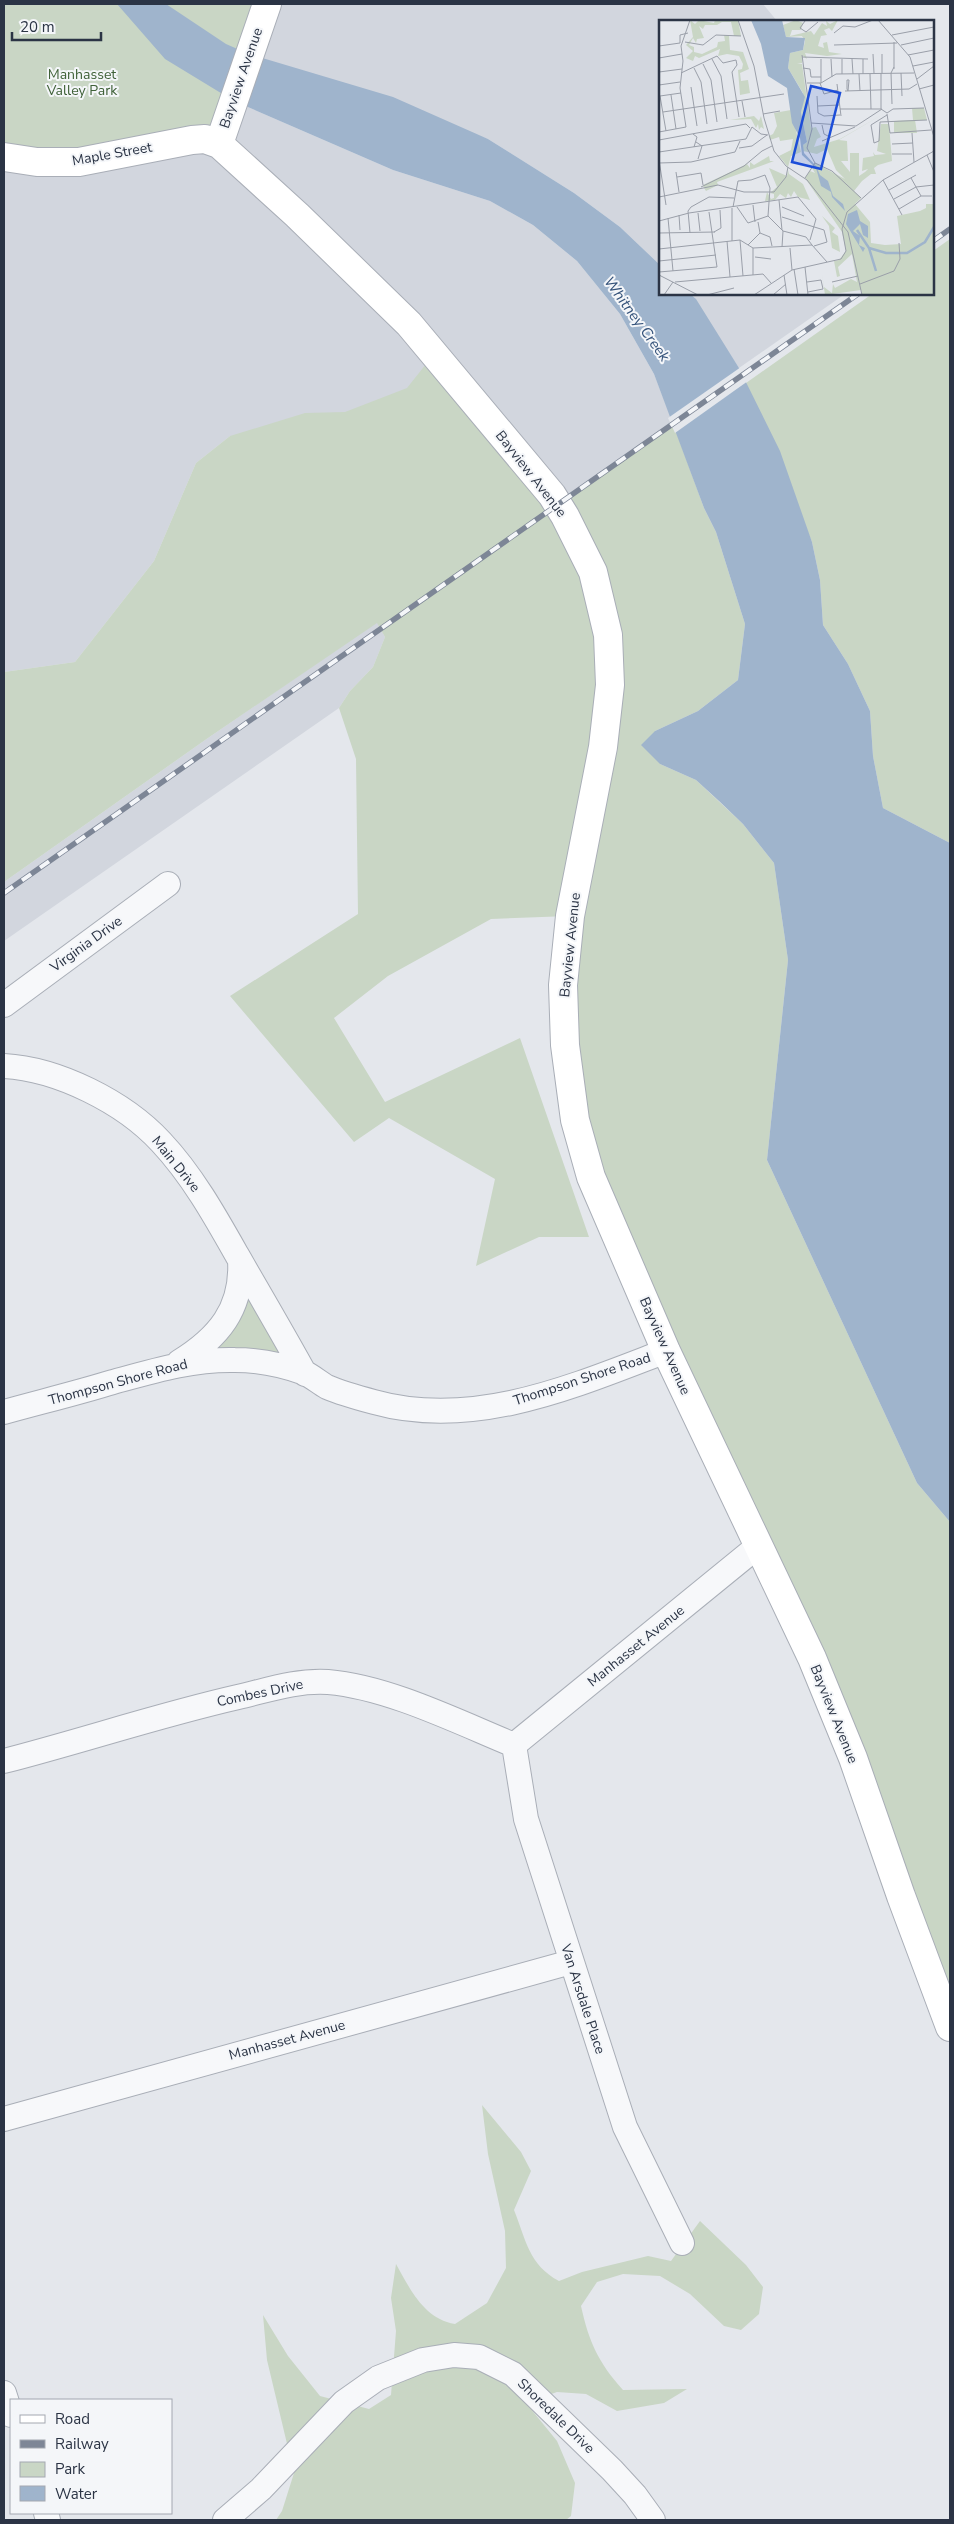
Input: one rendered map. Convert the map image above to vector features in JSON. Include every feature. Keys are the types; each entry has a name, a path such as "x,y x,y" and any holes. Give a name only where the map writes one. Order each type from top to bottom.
{"street":[{"name":"Bayview Avenue","path":"267,4 219,144 292,210 409,324 552,495 565,516 593,572 608,635 610,685 603,747 570,916 563,985 565,1045 575,1120 591,1177 666,1352 812,1658 853,1758 900,1896 950,2027"},
{"name":"Maple Street","path":"4,157 38,162 79,162 192,140 205,139 219,144"},
{"name":"Virginia Drive","path":"4,1005 168,884"},
{"name":"Main Drive","path":"4,1066 19,1067 67,1080 119,1107 161,1142 194,1183 240,1259 305,1374"},
{"path":"173,1366 209,1340 227,1318 240,1288 240,1259"},
{"name":"Thompson Shore Road","path":"4,1412 173,1366 214,1360 261,1362 305,1374 328,1387 375,1402 405,1408 456,1411 501,1405 542,1395 666,1352"},
{"name":"Manhasset Avenue","path":"514,1746 758,1546"},
{"name":"Combes Drive","path":"4,1761 196,1706 300,1682 328,1682 369,1690 423,1708 514,1746"},
{"name":"Van Arsdale Place","path":"514,1746 526,1819 624,2127 682,2243"},
{"name":"Manhasset Avenue","path":"4,2119 571,1962"},
{"name":"Shoredale Drive","path":"225,2520 260,2488 344,2402 378,2378 423,2360 454,2355 479,2357 512,2374 612,2470 635,2495 653,2520"},
{"path":"4,2393 10,2411"}],"shaded area":[{"path":"265,4 763,4 776,20 659,20 659,264 620,227 574,193 488,139 249,54"},
{"path":"234,101 393,170 490,201 533,225 577,261 620,314 654,374 673,423 559,504 349,459 230,436 196,463 154,561 75,662 4,672 4,158"},
{"path":"691,295 844,295 739,368"},
{"path":"377,622 385,637 373,667 350,691 339,708 4,941 4,882"}],"green space":[{"name":"Manhasset Valley Park","path":"4,4 265,4 219,144 4,158"},
{"path":"950,239 950,843 883,808 873,756 870,711 848,664 823,625 820,580 812,542 746,383 871,295 934,295 934,250"},
{"path":"434,354 559,504 673,423 704,508 716,532 745,624 738,680 698,711 655,731 660,764 696,780 743,824 774,863 788,960 767,1160 917,1483 950,1522 950,2027 575,1120 569,916 491,919 388,976 334,1018 385,1102 520,1038 589,1237 539,1237 476,1266 495,1179 389,1118 354,1142 230,996 358,914 356,759 339,708 350,691 373,667 385,637 377,623 208,738 4,882 4,672 75,662 154,561 196,463 230,436 305,413 345,412 407,388"},
{"path":"241,1279 305,1374 195,1352"},
{"path":"482,2105 521,2152 531,2171 514,2210 530,2251 549,2275 559,2281 582,2272 648,2256 671,2261 700,2221 746,2265 763,2287 759,2314 741,2330 724,2326 690,2294 660,2276 623,2274 597,2282 581,2306 591,2341 601,2361 614,2380 623,2390 687,2389 664,2403 617,2411 586,2394 557,2392 526,2403 557,2441 575,2483 571,2516 566,2520 276,2520 282,2511 294,2473 267,2360 263,2315 288,2356 320,2396 369,2409 391,2395 396,2331 391,2298 396,2264 419,2302 444,2321 455,2324 487,2303 506,2268 505,2231 488,2154"}],"water":[{"name":"Whitney Creek","path":"117,4 166,4 226,44 249,54 393,97 488,139 574,193 620,227 659,264 659,295 691,295 696,299 739,368 780,451 812,542 820,580 823,625 848,664 870,711 873,756 883,808 950,843 950,1522 917,1483 767,1160 788,960 774,863 743,824 696,780 660,764 641,745 655,731 698,711 738,680 745,624 716,532 704,508 654,374 620,314 577,261 533,225 490,201 393,170 234,101 165,59"}],"pier":[{"path":"741,367 748,381 675,433 668,418"}],"railway":[{"path":"934,240 950,229"},
{"path":"4,893 857,295"}]}
